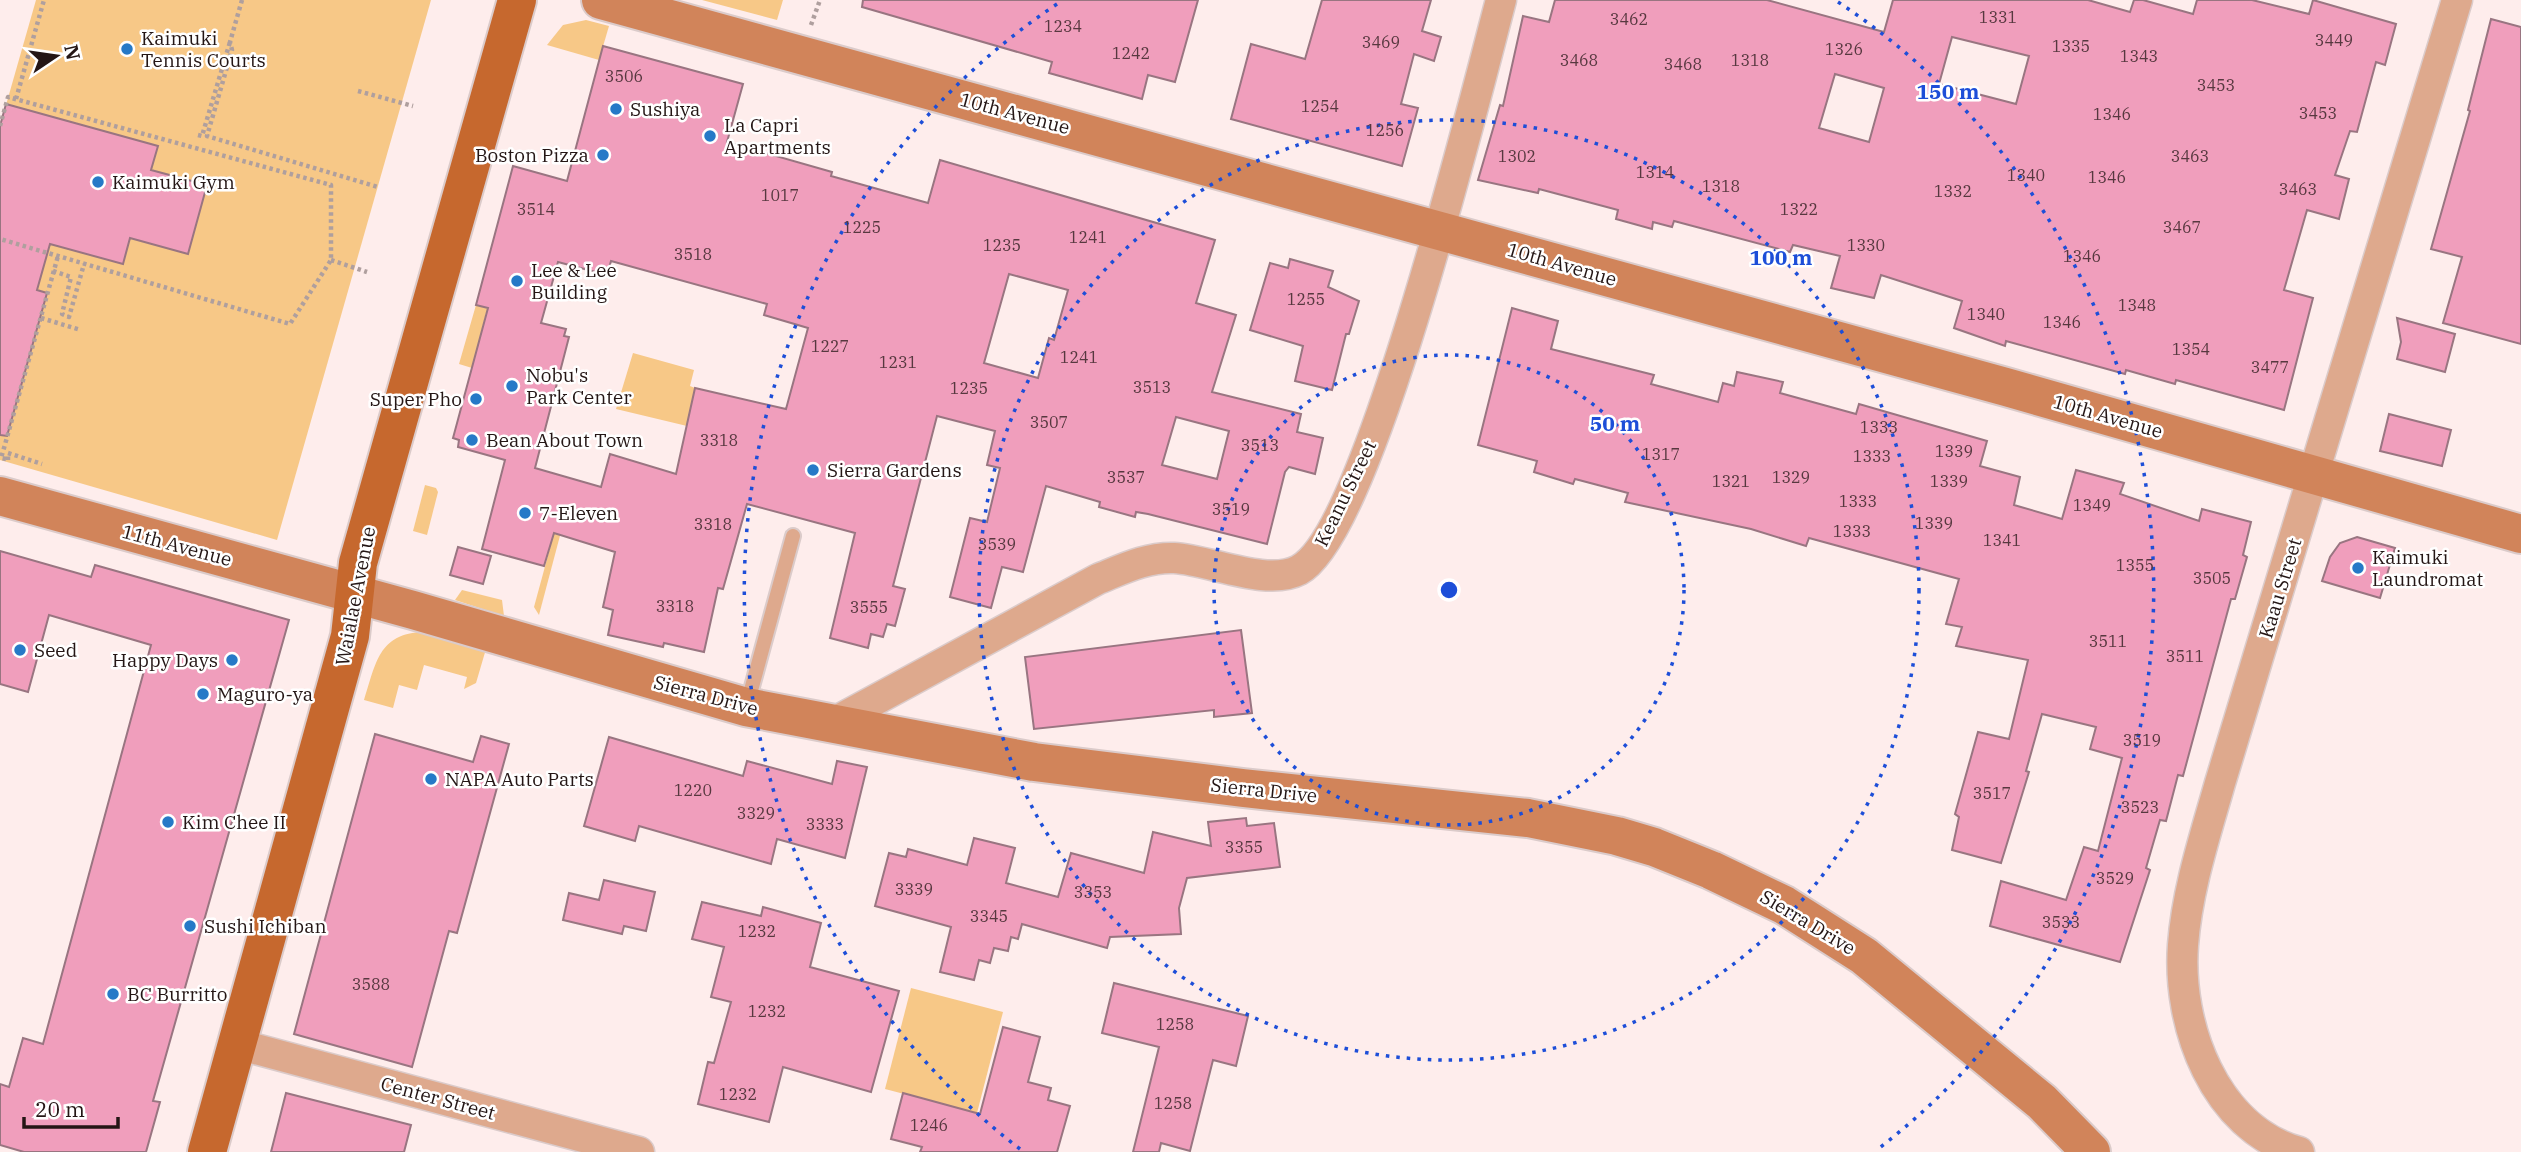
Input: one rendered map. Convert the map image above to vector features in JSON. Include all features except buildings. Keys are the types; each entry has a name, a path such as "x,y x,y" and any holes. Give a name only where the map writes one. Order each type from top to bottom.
{"main road":[{"name":"Waialae Avenue","path":"207,1152 350,636 358,563 517,0"}],"street":[{"name":"10th Avenue","path":"601,0 1439,229 2521,534"},
{"name":"Keanu Street","path":"831,724 1098,579 1125,568 1158,559 1175,558 1270,576 1291,574 1307,565 1334,524 1378,424 1439,229 1501,0"},
{"name":"Kaau Street","path":"2293,1150 2254,1130 2229,1108 2209,1073 2193,1034 2184,992 2183,944 2204,839 2457,0"},
{"name":"11th Avenue","path":"0,496 355,594"},
{"name":"Sierra Drive","path":"355,594 746,707 947,748 1115,773 1528,818 1654,847 1784,905 1864,956 2042,1102 2091,1152"},
{"name":"Center Street","path":"237,1044 639,1152"}],"lane":[{"path":"746,707 793,536"}],"path":[{"path":"16,99 44,0"},
{"path":"198,135 202,136 242,0"},
{"path":"810,29 820,0"},
{"path":"230,41 232,50 207,136 378,187"},
{"path":"358,91 413,106"},
{"path":"0,126 8,97 331,185 331,260 290,324 0,239"},
{"path":"291,174 295,162"},
{"path":"6,459 1,458 58,256"},
{"path":"331,260 367,272"},
{"path":"53,271 71,277 62,314 69,317 84,264"},
{"path":"41,318 80,330"}],"shaded area":[{"path":"36,0 431,0 277,540 0,460 0,126"},
{"path":"702,0 783,0 777,20"},
{"path":"586,20 609,26 599,60 547,45 563,25"},
{"path":"476,305 494,309 486,313 472,368 459,364"},
{"path":"633,353 694,370 690,386 695,388 687,426 616,409"},
{"path":"569,478 575,479 539,615 534,607"},
{"path":"425,485 436,488 438,492 427,535 413,531"},
{"path":"462,590 502,600 504,616 455,600"},
{"path":"424,632 486,649 476,683 464,689 467,677 424,665 417,690 399,685 393,708 364,700 376,663 388,644 409,634"},
{"path":"911,988 1003,1012 977,1113 885,1089"}],"place":[{"name":"Kaimuki Tennis Courts","path":"127,49"},
{"name":"Sushiya","path":"616,109"},
{"name":"La Capri Apartments","path":"710,136"},
{"name":"Boston Pizza","path":"603,155"},
{"name":"Kaimuki Gym","path":"98,182"},
{"name":"Lee & Lee Building","path":"517,281"},
{"name":"Nobu's Park Center","path":"512,386"},
{"name":"Super Pho","path":"476,399"},
{"name":"Bean About Town","path":"472,440"},
{"name":"Sierra Gardens","path":"813,470"},
{"name":"7-Eleven","path":"525,513"},
{"name":"Kaimuki Laundromat","path":"2358,568"},
{"name":"Seed","path":"20,650"},
{"name":"Happy Days","path":"232,660"},
{"name":"Maguro-ya","path":"203,694"},
{"name":"NAPA Auto Parts","path":"431,779"},
{"name":"Kim Chee II","path":"168,822"},
{"name":"Sushi Ichiban","path":"190,926"},
{"name":"BC Burritto","path":"113,994"}]}
